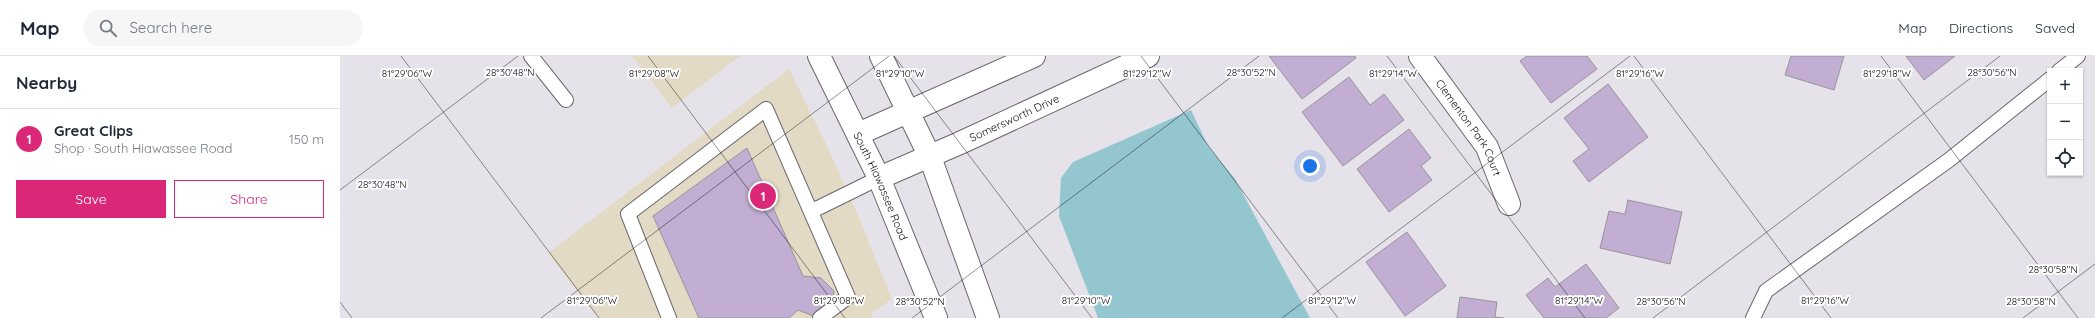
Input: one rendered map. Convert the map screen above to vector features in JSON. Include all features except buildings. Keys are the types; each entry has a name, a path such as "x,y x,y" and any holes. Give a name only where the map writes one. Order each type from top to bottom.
{"street":[{"name":"South Hiawassee Road","path":"819,56 879,178 936,318"},
{"path":"881,56 930,157 988,318"},
{"path":"858,134 1034,56"},
{"name":"Somersworth Drive","path":"879,178 930,157 1148,56"},
{"name":"Clementon Park Court","path":"1420,56 1487,147 1509,204"}],"lane":[{"path":"531,56 566,100"},
{"path":"2063,68 2078,56"},
{"path":"1753,318 1766,290 1949,160 2047,81"},
{"path":"669,318 628,214 766,109 812,211 848,298 820,318"},
{"path":"812,211 879,178"}],"shaded area":[{"path":"632,56 740,56 672,108"},
{"path":"789,69 827,146 860,220 892,299 871,314 872,318 599,318 548,253"}],"water":[{"path":"1191,110 1208,146 1235,179 1310,318 1098,318 1059,216 1061,178 1073,162"}],"place":[{"name":"Great Clips","path":"763,196"}]}
